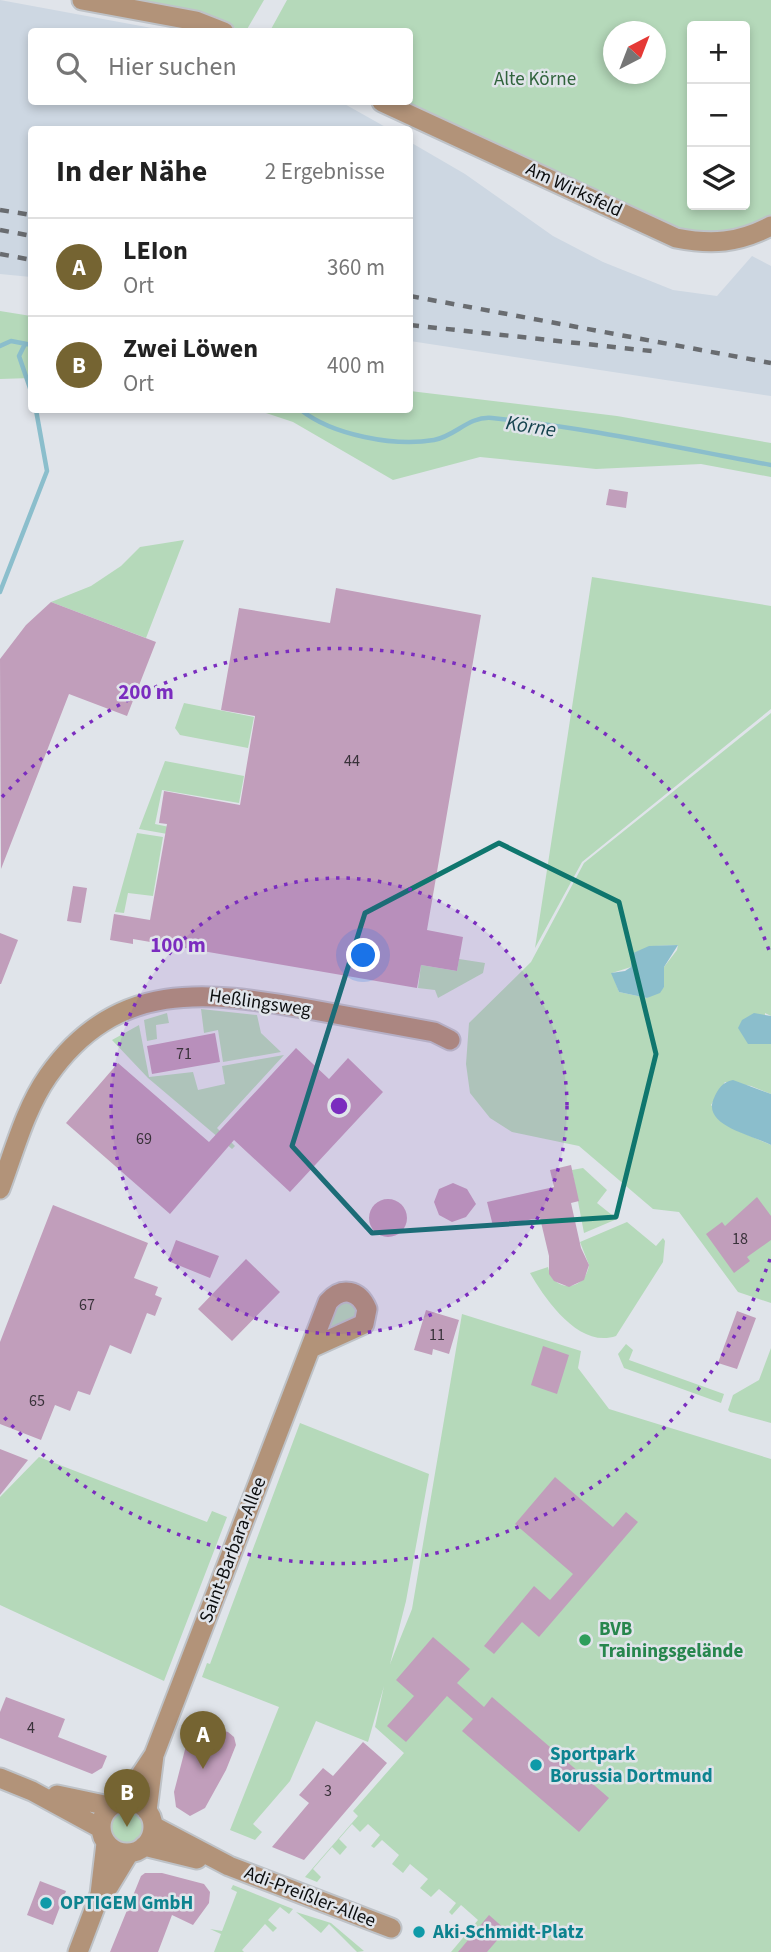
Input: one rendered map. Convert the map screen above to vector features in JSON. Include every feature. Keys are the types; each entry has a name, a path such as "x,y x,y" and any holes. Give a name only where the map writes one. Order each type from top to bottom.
{"street":[{"path":"82,0 196,21 214,28"},
{"name":"Am Wirksfeld","path":"389,105 676,237 707,244 732,242 771,226"},
{"name":"Heßlingsweg","path":"0,1189 30,1112 53,1070 73,1048 101,1025 149,1003 173,997 226,995 434,1032 450,1040"},
{"name":"Saint-Barbara-Allee","path":"117,1803 154,1755 313,1346"},
{"name":"Saint-Barbara-Allee","path":"150,1818 154,1755"},
{"name":"Adi-Preißler-Allee","path":"0,1779 32,1791 103,1836 120,1852 137,1850 229,1866"},
{"name":"Adi-Preißler-Allee","path":"32,1791 117,1803 137,1802 150,1818 229,1866 391,1928"},
{"path":"78,1952 100,1894 104,1813 117,1803"},
{"path":"100,1894 137,1850 150,1818"}],"highlighted area":[{"path":"499,843 619,902 656,1054 616,1217 372,1233 292,1146 365,913"}],"shaded area":[{"path":"0,0 152,28 28,28 28,105 346,105 384,126 28,126 28,277 0,274"},
{"path":"413,144 465,174 553,236 603,262 673,290 717,296 752,256 771,266 771,396 413,341"}],"green space":[{"path":"120,0 264,0 248,28 235,28 179,12"},
{"name":"Alte Körne","path":"287,0 771,0 771,222 737,236 685,235 404,105 413,105 413,28 272,28"},
{"path":"0,311 28,316 28,378 0,379"},
{"path":"413,391 617,416 771,443 771,477 701,464 596,469 480,457 393,480 293,422 266,413 413,413"},
{"path":"184,540 146,638 51,602 91,586 121,566 140,547"},
{"path":"592,577 771,606 771,709 582,862 535,948"},
{"path":"184,703 254,717 248,748 180,735 175,728"},
{"path":"771,713 771,1016 765,1013 766,1042 771,1044 771,1094 751,1086 725,1082 711,1105 734,1129 771,1145 771,1303 738,1292 679,1212 653,1209 579,1146 512,1132 490,1118 470,1093 466,1064 469,1023 531,962 584,863","holes":["678,945 664,967 664,987 647,998 619,992 612,973 631,967 632,955 655,946"]},
{"path":"165,761 244,776 239,803 162,790 155,824 174,828 173,835 139,829"},
{"path":"137,833 163,837 153,896 128,893 124,913 115,912"},
{"path":"459,959 485,963 483,973 438,998 435,990 418,988 421,965 457,971"},
{"path":"201,1009 257,1015 261,1033 281,1052 223,1062 218,1030 204,1033"},
{"path":"167,1013 169,1023 156,1025 157,1039 147,1041 144,1020"},
{"path":"139,1025 149,1077 193,1072 198,1090 225,1084 222,1066 284,1055 217,1128 235,1146 232,1149 148,1078 112,1040"},
{"path":"583,1168 607,1190 597,1203 617,1219 584,1233 572,1170"},
{"path":"627,1222 656,1246 663,1238 663,1262 616,1336 602,1338 589,1335 576,1329 554,1308 530,1273 548,1267 551,1275 562,1285 576,1284 582,1280 589,1265 580,1242"},
{"path":"343,1301 352,1302 357,1310 356,1319 332,1328 330,1322 336,1306"},
{"name":"BVB Trainingsgelände","path":"462,1314 581,1351 578,1368 609,1409 771,1459 771,1952 451,1952 478,1920 461,1905 452,1915 449,1912 456,1903 439,1889 431,1897 420,1888 428,1879 410,1864 403,1873 392,1864 399,1855 382,1840 374,1848 371,1846 380,1835 368,1824 360,1832 352,1824 339,1839 347,1847 340,1855 332,1847 313,1869 321,1877 317,1882 305,1877 358,1816 353,1811 404,1753 375,1727 384,1686 368,1742 316,1721 290,1781 253,1824 262,1832 255,1840 230,1830 279,1707 202,1677 207,1663 210,1664 300,1423 429,1474 406,1601 390,1664 412,1609"},
{"path":"626,1344 633,1350 629,1360 724,1394 721,1403 624,1368 618,1354"},
{"path":"771,1348 771,1423 730,1412 728,1410 733,1395 759,1380"},
{"path":"39,1457 207,1522 212,1511 227,1517 164,1681 0,1605 0,1497"},
{"path":"127,1811 138,1816 143,1827 138,1838 127,1843 116,1838 111,1827 116,1816"},
{"path":"233,1885 293,1909 289,1914 280,1907 268,1920 277,1928 273,1932 265,1924 242,1950 244,1952 214,1952 221,1934 210,1929 222,1931 237,1892 231,1889"},
{"path":"296,1912 331,1923 364,1951 357,1952 329,1924 321,1933"}],"water":[{"path":"678,945 664,967 664,987 660,993 647,998 619,992 611,973 625,971 631,967 631,954 649,946"},
{"path":"754,1013 771,1016 771,1044 748,1044 738,1028 742,1020"},
{"path":"733,1080 771,1094 771,1145 731,1128 715,1116 712,1108 714,1098 723,1084"}],"building":[{"path":"609,489 628,492 626,508 606,505"},
{"path":"336,588 481,615 427,930 463,937 457,971 421,965 417,988 133,939 133,944 110,940 114,914 150,920 167,824 159,823 164,791 240,805 255,716 221,710 239,608 330,623"},
{"path":"51,602 156,642 127,716 69,694 1,869 0,659 26,625"},
{"path":"73,886 87,888 81,923 67,921"},
{"path":"0,933 18,940 1,984 0,984"},
{"path":"215,1033 220,1062 152,1074 147,1046"},
{"path":"296,1048 329,1079 348,1058 383,1092 290,1192 234,1140 170,1214 66,1123 118,1063 209,1142"},
{"path":"571,1165 579,1201 571,1203 581,1248 589,1265 584,1280 569,1287 554,1281 549,1274 549,1256 540,1218 493,1226 487,1202 554,1187 550,1170"},
{"path":"453,1183 467,1189 476,1204 466,1217 452,1222 439,1215 434,1202 439,1189"},
{"path":"757,1197 771,1216 771,1240 747,1257 750,1261 734,1273 706,1234 722,1222 725,1226"},
{"path":"388,1199 402,1204 407,1218 402,1232 388,1237 374,1232 369,1218 374,1204"},
{"path":"53,1205 148,1243 134,1278 158,1287 155,1295 162,1298 155,1316 147,1313 131,1354 110,1345 90,1395 78,1391 70,1411 55,1405 41,1440 0,1424 0,1342"},
{"path":"176,1240 219,1256 210,1278 168,1261"},
{"path":"246,1259 280,1292 232,1341 198,1309"},
{"path":"426,1310 459,1320 449,1354 433,1349 432,1355 414,1350"},
{"path":"737,1311 756,1318 737,1369 718,1363"},
{"path":"543,1346 569,1355 557,1394 531,1385"},
{"path":"0,1449 28,1460 0,1495"},
{"path":"555,1477 613,1527 626,1512 638,1522 539,1637 522,1622 494,1654 484,1646 534,1586 550,1600 573,1574 515,1524"},
{"name":"Sportpark Borussia Dortmund","path":"433,1637 470,1669 457,1683 484,1707 492,1697 609,1798 579,1832 462,1731 473,1719 447,1696 406,1742 387,1726 414,1696 396,1680"},
{"path":"6,1697 65,1719 58,1737 107,1756 102,1768 92,1774 0,1738 0,1712"},
{"path":"201,1724 228,1732 234,1737 236,1745 205,1808 190,1816 176,1807 174,1792 188,1738"},
{"path":"363,1742 387,1763 304,1860 272,1847 309,1803 299,1795 323,1768 333,1776"},
{"path":"145,1873 162,1873 204,1884 210,1892 209,1903 193,1925 172,1915 158,1952 110,1952 141,1876"},
{"name":"OPTIGEM GmbH","path":"40,1881 66,1891 53,1925 27,1915"},
{"path":"489,1915 506,1930 487,1952 458,1952"}],"waterway":[{"name":"Körne","path":"0,346 11,341 28,344"},
{"path":"25,344 19,356 28,382"},
{"path":"0,592 47,471 37,413"},
{"name":"Körne","path":"305,413 346,432 383,440 434,440 476,420 492,418 597,432 771,465"}],"railway":[{"path":"0,210 28,214"},
{"path":"0,230 28,235"},
{"path":"0,254 28,259"},
{"path":"413,297 771,363"},
{"path":"413,325 660,352"}],"place":[{"name":"BVB Trainingsgelände","path":"585,1640"},
{"name":"Sportpark Borussia Dortmund","path":"536,1765"},
{"name":"LEIon","path":"203,1769"},
{"name":"Zwei Löwen","path":"127,1827"},
{"name":"OPTIGEM GmbH","path":"46,1903"},
{"name":"Aki-Schmidt-Platz","path":"419,1932"}]}
